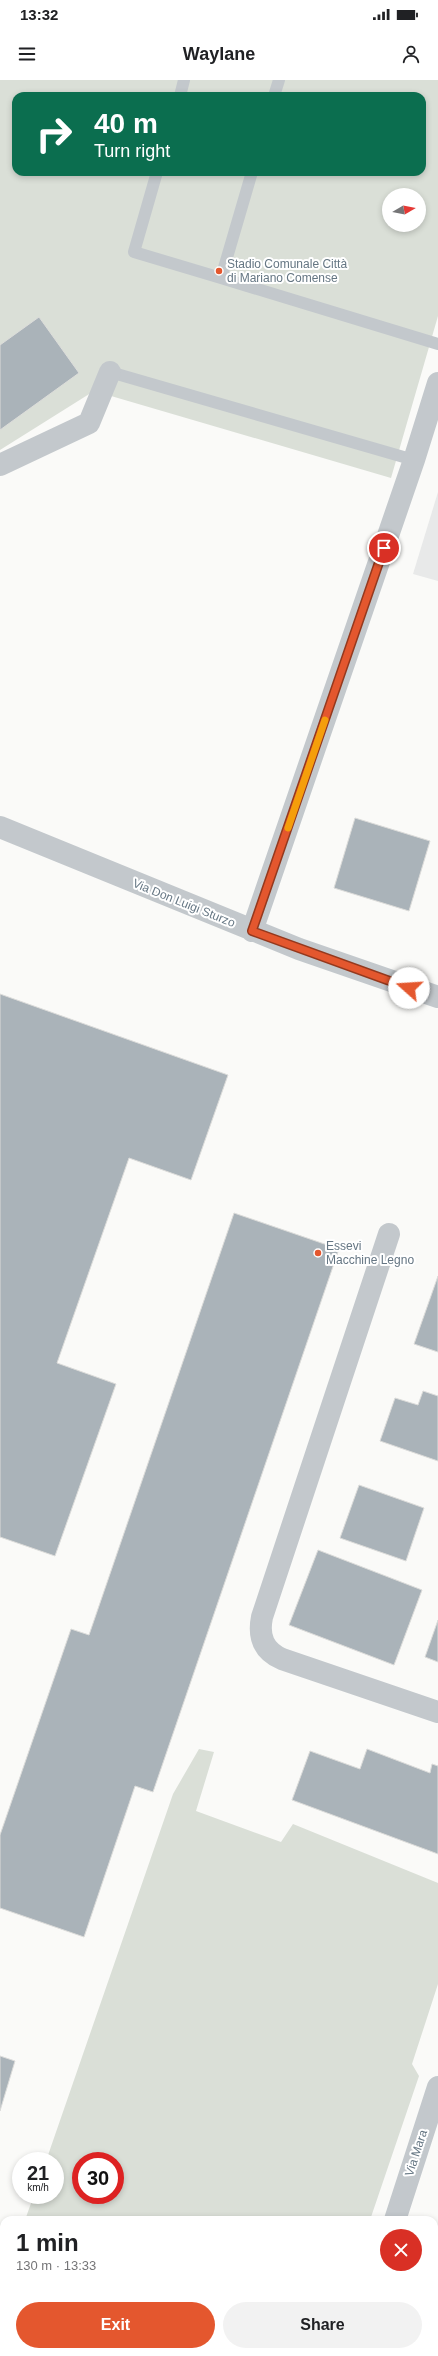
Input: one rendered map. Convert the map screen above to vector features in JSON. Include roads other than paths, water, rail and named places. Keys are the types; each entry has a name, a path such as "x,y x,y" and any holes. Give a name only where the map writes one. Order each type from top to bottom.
{"street":[{"path":"0,465 89,423 110,372"},
{"path":"252,931 414,460 438,383"},
{"name":"Via Don Luigi Sturzo","path":"0,827 252,931 438,997"},
{"path":"389,1234 262,1617 261,1634 266,1649 282,1659 438,1712"},
{"name":"Via Mara","path":"397,2216 430,2137 438,2087"}],"lane":[{"path":"181,92 184,80"},
{"path":"275,92 279,80"},
{"path":"156,176 134,252 438,344"},
{"path":"221,278 251,176"},
{"path":"110,372 414,460"}],"place":[{"name":"Stadio Comunale Città di Mariano Comense","path":"219,271"},
{"name":"Essevi Macchine Legno","path":"318,1253"}]}
